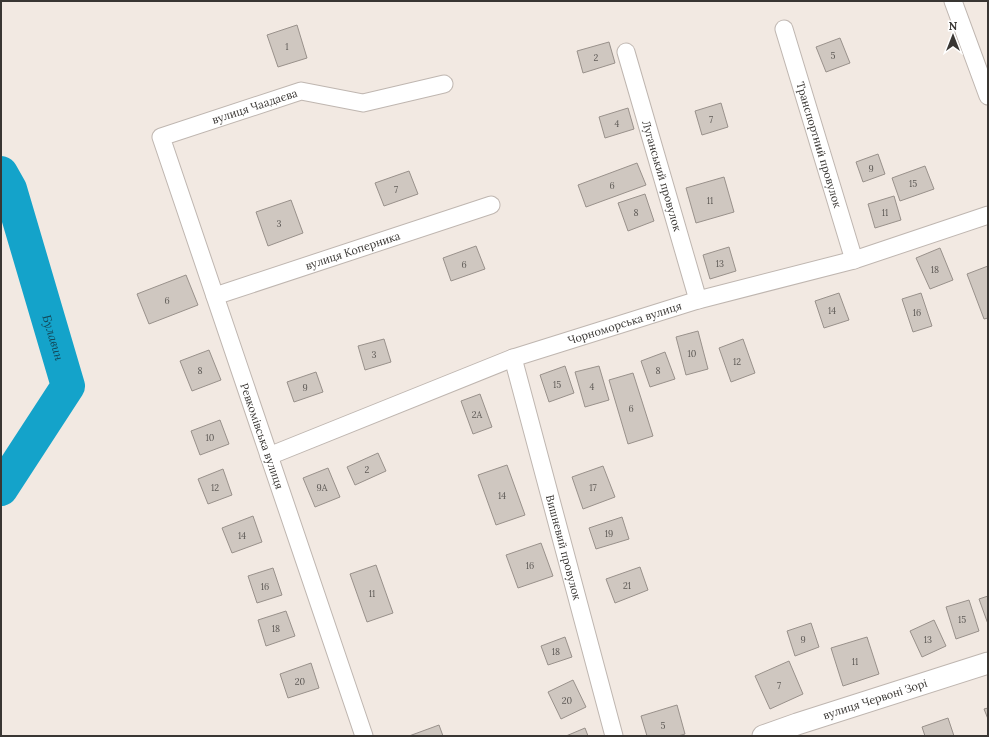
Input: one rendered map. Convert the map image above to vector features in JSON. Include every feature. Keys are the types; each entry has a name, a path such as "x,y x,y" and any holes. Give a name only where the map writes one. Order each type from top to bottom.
{"street":[{"path":"953,1 988,96"},
{"name":"Транспортний провулок","path":"784,29 854,260"},
{"name":"Луганський провулок","path":"626,52 698,300"},
{"name":"вулиця Чаадаєва","path":"161,137 301,91 363,103 444,84"},
{"name":"Ревкомівська вулиця","path":"161,137 364,736"},
{"name":"вулиця Коперника","path":"215,296 491,205"},
{"name":"Чорноморська вулиця","path":"269,456 513,358 698,300 854,260 988,215"},
{"name":"Вишневий провулок","path":"513,358 614,736"},
{"name":"вулиця Червоні Зорі","path":"763,736 988,663"}],"building":[{"path":"297,25 307,58 278,67 267,35"},
{"path":"840,38 850,63 826,72 816,47"},
{"path":"609,42 615,63 583,73 577,51"},
{"path":"721,103 728,127 702,135 695,111"},
{"path":"628,108 634,129 605,138 599,117"},
{"path":"878,154 885,174 863,182 856,162"},
{"path":"637,163 646,185 586,207 578,185"},
{"path":"925,166 934,189 900,201 892,178"},
{"path":"409,171 418,194 384,206 375,183"},
{"path":"724,177 734,212 696,223 686,188"},
{"path":"645,194 654,221 628,231 618,203"},
{"path":"894,196 901,220 875,228 868,204"},
{"path":"291,200 303,233 268,246 256,212"},
{"path":"476,246 485,269 451,281 443,258"},
{"path":"729,247 736,271 710,279 703,255"},
{"path":"940,248 953,280 930,289 916,258"},
{"path":"988,266 988,318 984,319 967,274"},
{"path":"186,275 198,305 149,324 137,294"},
{"path":"839,293 849,320 824,328 815,301"},
{"path":"921,293 932,326 913,332 902,299"},
{"path":"698,331 708,369 686,375 676,337"},
{"path":"384,339 391,362 365,370 358,346"},
{"path":"743,339 755,373 731,382 719,348"},
{"path":"209,350 221,380 192,391 180,361"},
{"path":"665,352 675,379 650,387 641,361"},
{"path":"565,366 574,393 549,402 540,375"},
{"path":"599,366 609,400 585,407 575,372"},
{"path":"316,372 323,392 294,402 287,382"},
{"path":"633,373 653,436 628,444 609,380"},
{"path":"480,394 492,427 473,434 461,401"},
{"path":"220,420 229,444 200,455 191,431"},
{"path":"378,453 386,471 355,485 347,467"},
{"path":"507,465 525,515 496,525 478,475"},
{"path":"603,466 615,497 583,509 572,477"},
{"path":"328,468 340,497 315,507 303,478"},
{"path":"223,469 232,495 208,504 198,479"},
{"path":"253,516 262,542 232,553 222,528"},
{"path":"622,517 629,539 596,549 589,528"},
{"path":"541,543 553,576 518,588 506,555"},
{"path":"376,565 393,613 367,622 350,574"},
{"path":"640,567 648,590 615,603 606,579"},
{"path":"273,568 282,595 257,603 248,576"},
{"path":"988,596 988,624 979,599"},
{"path":"969,600 979,631 956,639 946,607"},
{"path":"286,611 295,636 266,646 258,620"},
{"path":"934,620 946,646 922,657 910,631"},
{"path":"811,623 819,647 795,656 787,631"},
{"path":"565,637 572,657 548,665 541,646"},
{"path":"867,637 879,674 843,686 831,648"},
{"path":"789,661 803,694 770,709 755,676"},
{"path":"311,663 319,688 288,698 280,674"},
{"path":"573,680 586,707 561,719 548,692"},
{"path":"677,705 685,734 678,736 647,736 641,716"},
{"path":"988,708 988,719 984,709"},
{"path":"948,718 954,736 925,736 922,727"},
{"path":"439,725 443,736 409,736"},
{"path":"585,728 588,736 566,736"}],"waterway":[{"name":"Булавин","path":"1,173 10,189 68,386 1,489"}]}
